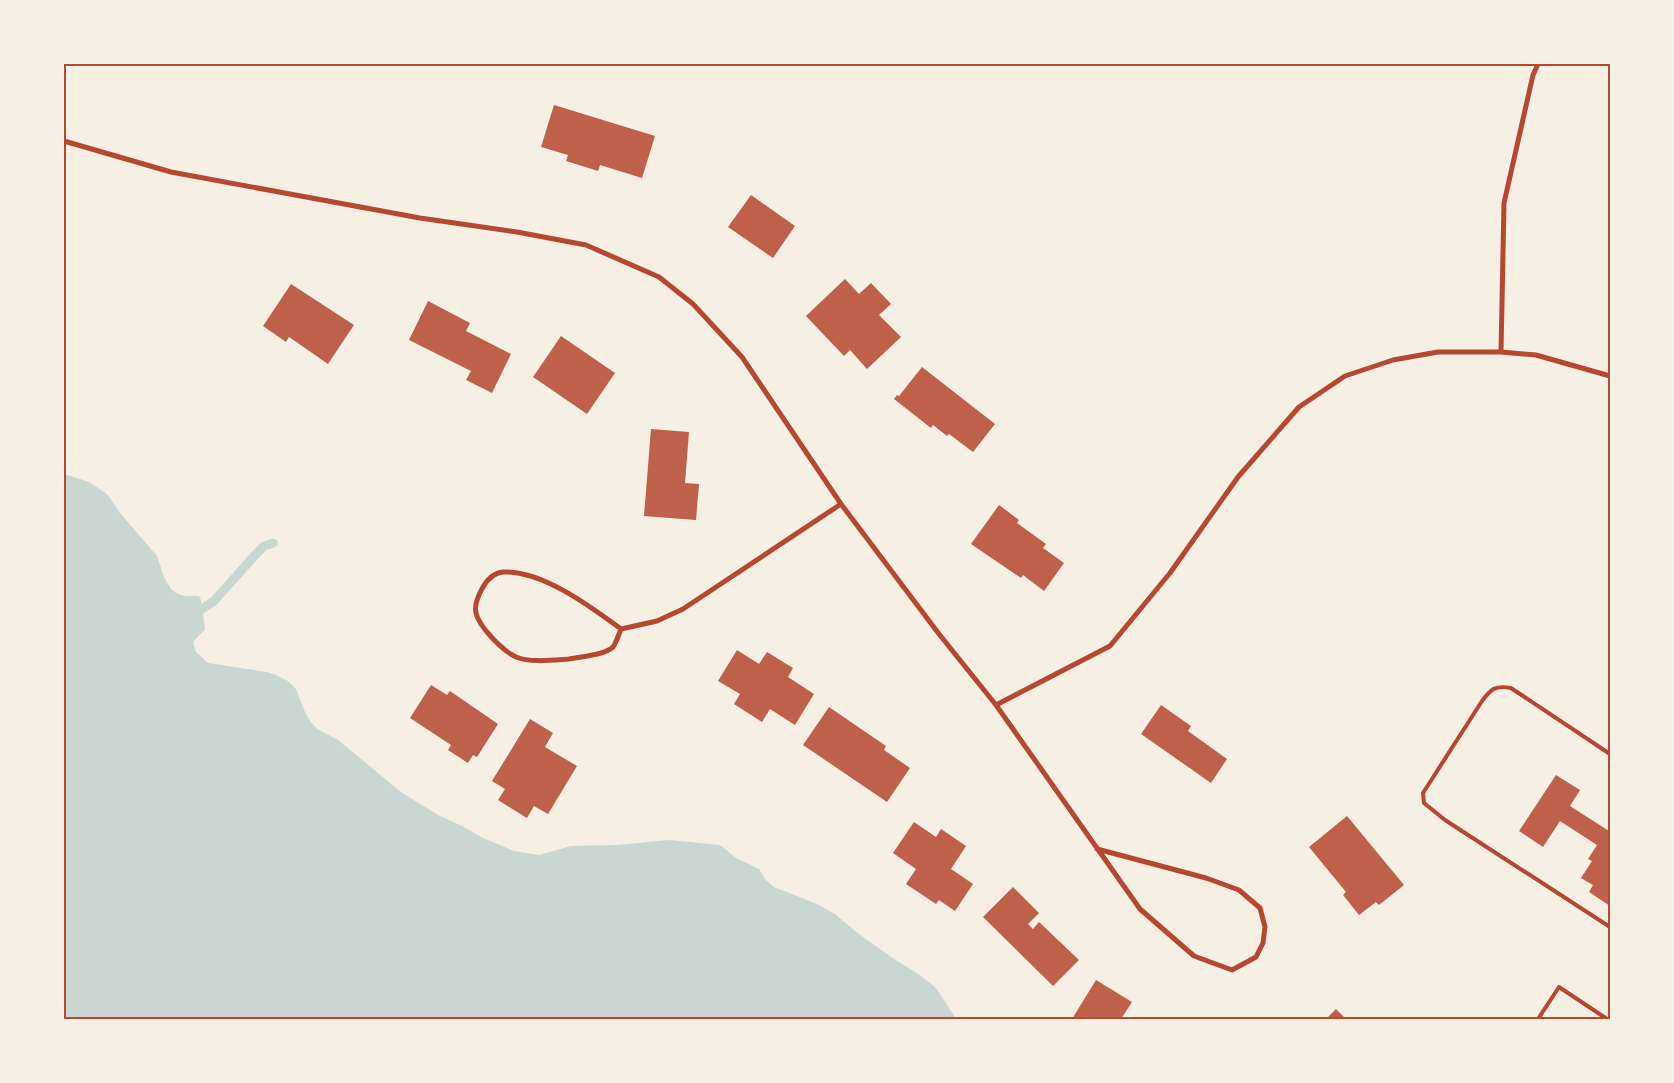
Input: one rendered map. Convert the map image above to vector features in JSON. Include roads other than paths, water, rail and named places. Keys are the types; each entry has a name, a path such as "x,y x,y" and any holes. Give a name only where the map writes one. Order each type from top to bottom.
{"street":[{"path":"1502,352 1504,203 1533,75 1538,64"},
{"path":"64,141 172,172 420,218 517,232 586,245 660,277 693,304 742,357 841,504 939,634 996,705 1097,849 1140,909 1194,956 1232,970 1256,957 1263,944 1265,927 1260,908 1239,890 1206,878 1097,849"},
{"path":"996,705 1110,646 1170,573 1238,477 1299,407 1345,376 1393,360 1438,352 1502,352 1536,356 1610,376"},
{"path":"621,630 613,647 599,653 543,661 516,657 499,645 480,623 475,611 479,594 488,578 502,572 548,582 583,603 621,630 657,621 683,608 841,504"}],"lane":[{"path":"1610,754 1511,688 1501,686 1490,690 1423,793 1424,804 1445,820 1610,927"},
{"path":"1538,1019 1559,987 1607,1019"}],"waterway":[{"path":"202,609 214,601 264,546 273,543"}]}
